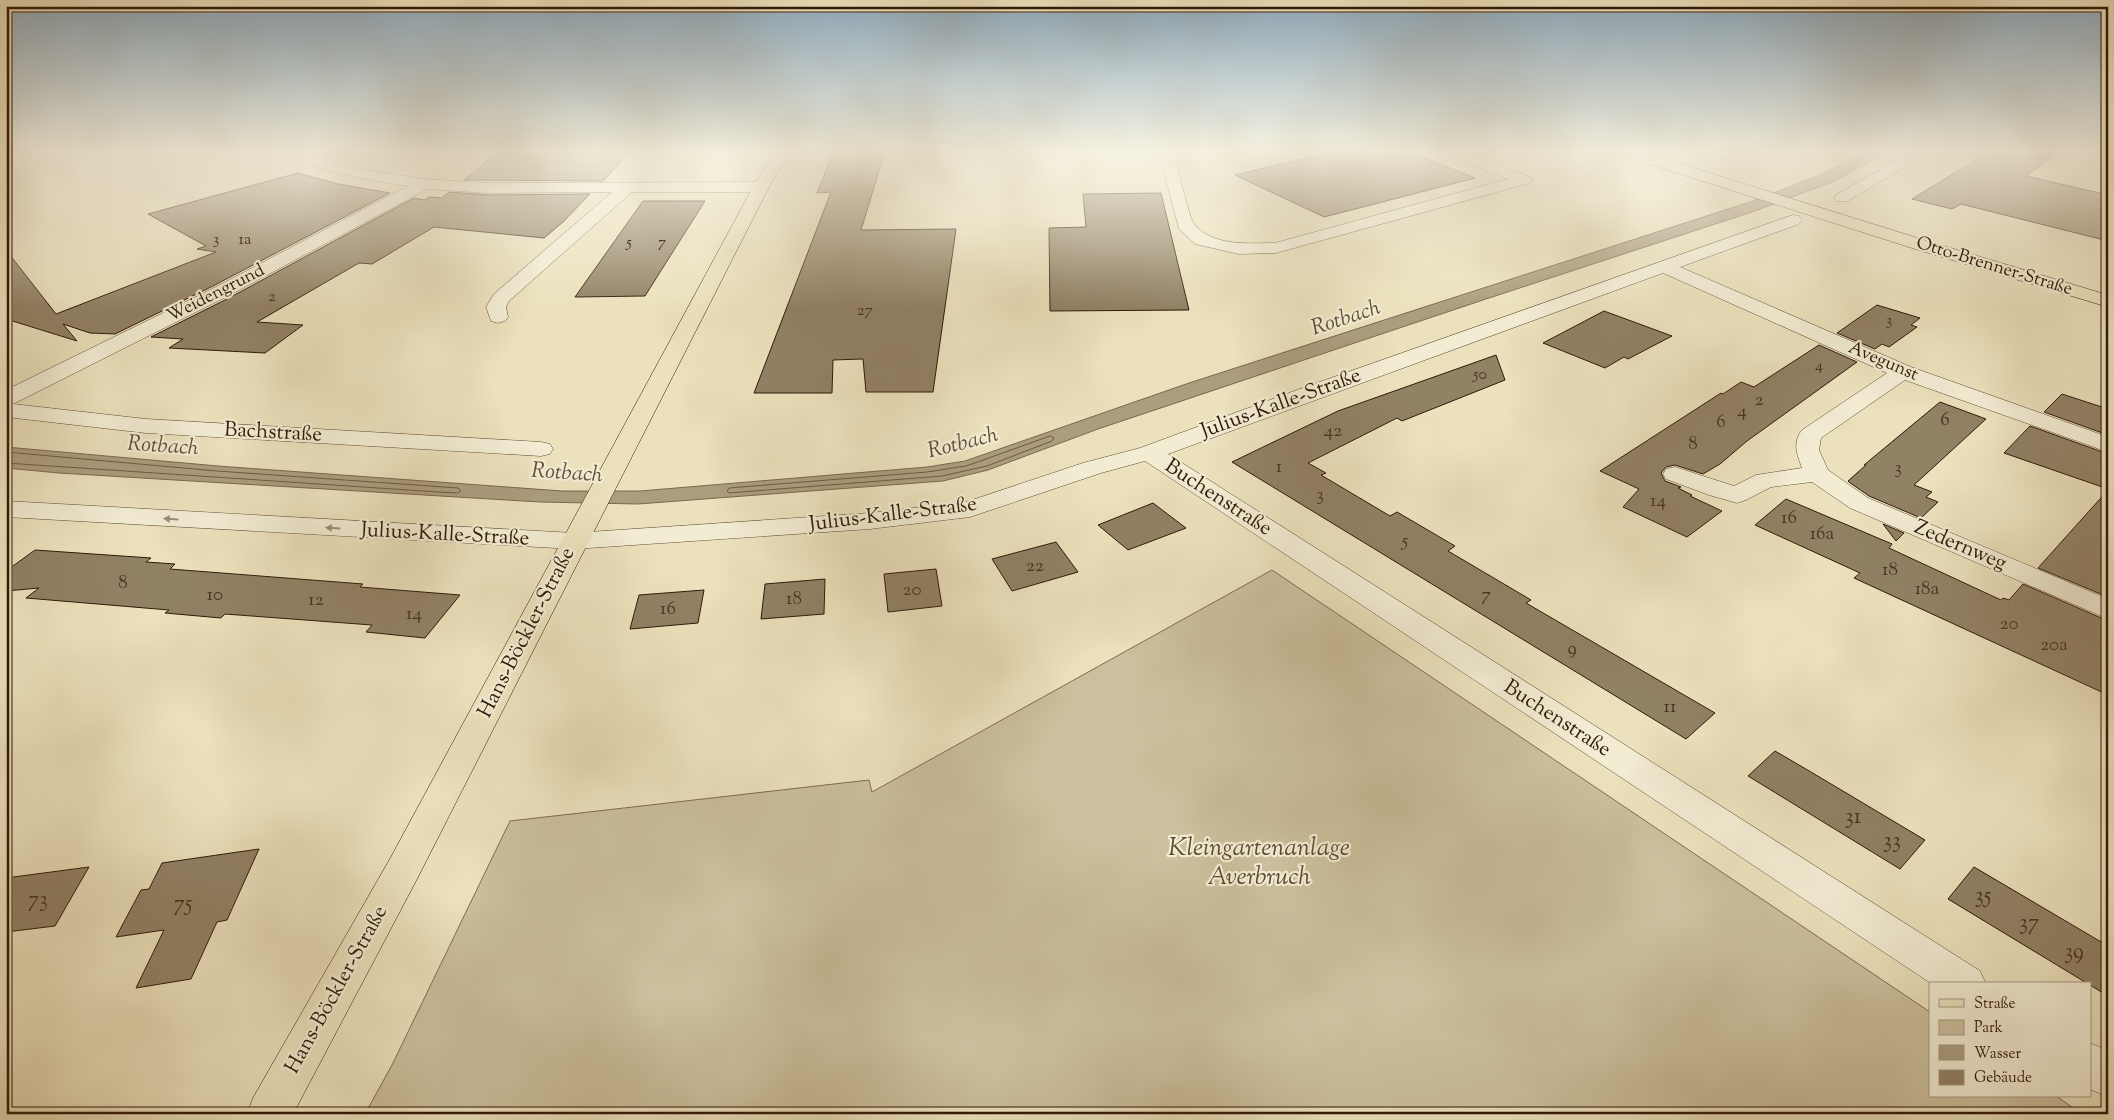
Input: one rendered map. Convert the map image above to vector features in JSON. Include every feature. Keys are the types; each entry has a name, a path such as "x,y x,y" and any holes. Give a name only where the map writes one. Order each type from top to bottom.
{"main road":[{"name":"Hans-Böckler-Straße","path":"269,1114 404,868 752,203"},
{"name":"Otto-Brenner-Straße","path":"1776,203 1794,212 2108,301"}],"street":[{"name":"Weidengrund","path":"6,399 221,292 388,203"},
{"path":"498,317 496,307 501,298 609,203"},
{"path":"1179,203 1185,225 1201,240 1239,249 1276,248 1439,203"},
{"name":"Julius-Kalle-Straße","path":"6,509 581,528 870,522 970,509 1092,468 1149,453 1305,394 1663,266 1794,212"},
{"name":"Avegunst","path":"1663,266 1903,372 2108,445"},
{"path":"1675,474 1737,495 1765,480 1817,474 1807,450 1810,435 1903,372"},
{"name":"Bachstraße","path":"6,410 146,426 541,449"},
{"name":"Buchenstraße","path":"1149,453 1963,982"},
{"name":"Zedernweg","path":"1817,474 1859,502 2108,610"},
{"path":"2092,1065 2108,1076"}],"green space":[{"name":"Kleingartenanlage Averbruch","path":"1272,570 1929,1011 1929,1098 2059,1098 2082,1114 365,1114 392,1065 510,821 869,780 872,792"}],"water":[{"path":"1746,203 1776,203 1098,429 988,470 943,481 638,504 540,502 59,473 6,468 6,447 218,466 562,491 640,491 927,467 965,461 1189,383"}],"building":[{"path":"187,203 370,203 213,286 115,334 90,333 63,324 77,341 6,319 6,250 56,314 216,252 197,249 206,246 148,214"},
{"path":"404,203 581,203 544,238 434,227 372,264 359,263 257,322 303,325 265,353 169,348 183,339 151,337 229,298"},
{"path":"641,203 704,203 645,296 575,297"},
{"path":"827,203 869,203 861,230 956,229 933,392 866,392 863,359 833,360 832,393 754,393"},
{"path":"1084,203 1163,203 1189,310 1050,311 1049,228 1086,227"},
{"path":"1295,203 1377,203 1324,217"},
{"path":"1929,203 2108,203 2108,241 1961,204 1952,209"},
{"path":"1877,305 1920,318 1911,325 1917,327 1889,347 1882,344 1875,349 1837,333"},
{"path":"1604,311 1672,336 1628,359 1624,357 1605,368 1543,343"},
{"path":"1819,345 1857,362 1747,441 1720,464 1703,474 1675,465 1666,467 1661,473 1665,481 1681,487 1678,488 1692,495 1690,496 1722,511 1687,537 1623,507 1639,489 1600,471 1721,393 1723,394 1741,382 1754,387"},
{"path":"1496,355 1505,380 1402,421 1397,418 1308,463 1326,473 1321,475 1390,516 1397,512 1455,546 1448,551 1531,600 1526,603 1715,713 1686,739 1232,462 1338,411"},
{"path":"2062,394 2108,409 2108,435 2044,412"},
{"path":"1940,402 1986,419 1914,485 1932,492 1926,497 1938,502 1921,518 1869,496 1848,481 1866,465 1864,465"},
{"path":"2030,426 2108,454 2108,489 2004,453"},
{"path":"2108,490 2108,597 2038,568"},
{"path":"1786,499 1892,544 1889,548 2001,600 2003,598 2009,600 2023,584 2108,621 2108,695 1854,578 1860,573 1755,525"},
{"path":"1153,503 1186,528 1128,550 1098,525"},
{"path":"1883,524 1904,533 1896,541"},
{"path":"1056,542 1078,572 1012,591 992,559"},
{"path":"35,550 151,558 146,562 175,564 170,569 363,584 360,587 460,595 425,638 366,632 372,625 225,614 221,618 165,613 169,610 26,598 39,588 6,591 6,571"},
{"path":"936,569 942,606 888,612 884,574"},
{"path":"825,579 824,614 761,619 765,584"},
{"path":"704,590 698,623 630,629 639,595"},
{"path":"1775,751 1925,840 1900,869 1748,776"},
{"path":"259,849 227,920 217,922 191,979 136,988 164,930 116,937 141,890 149,889 162,863"},
{"path":"89,867 55,926 6,932 6,878"},
{"path":"1974,867 2108,946 2108,996 2092,986 2092,982 2085,982 1948,899"}],"water label":[{"name":"Rotbach","path":"1346,319"},
{"name":"Rotbach","path":"963,444"},
{"name":"Rotbach","path":"163,447"},
{"name":"Rotbach","path":"567,474"}]}
